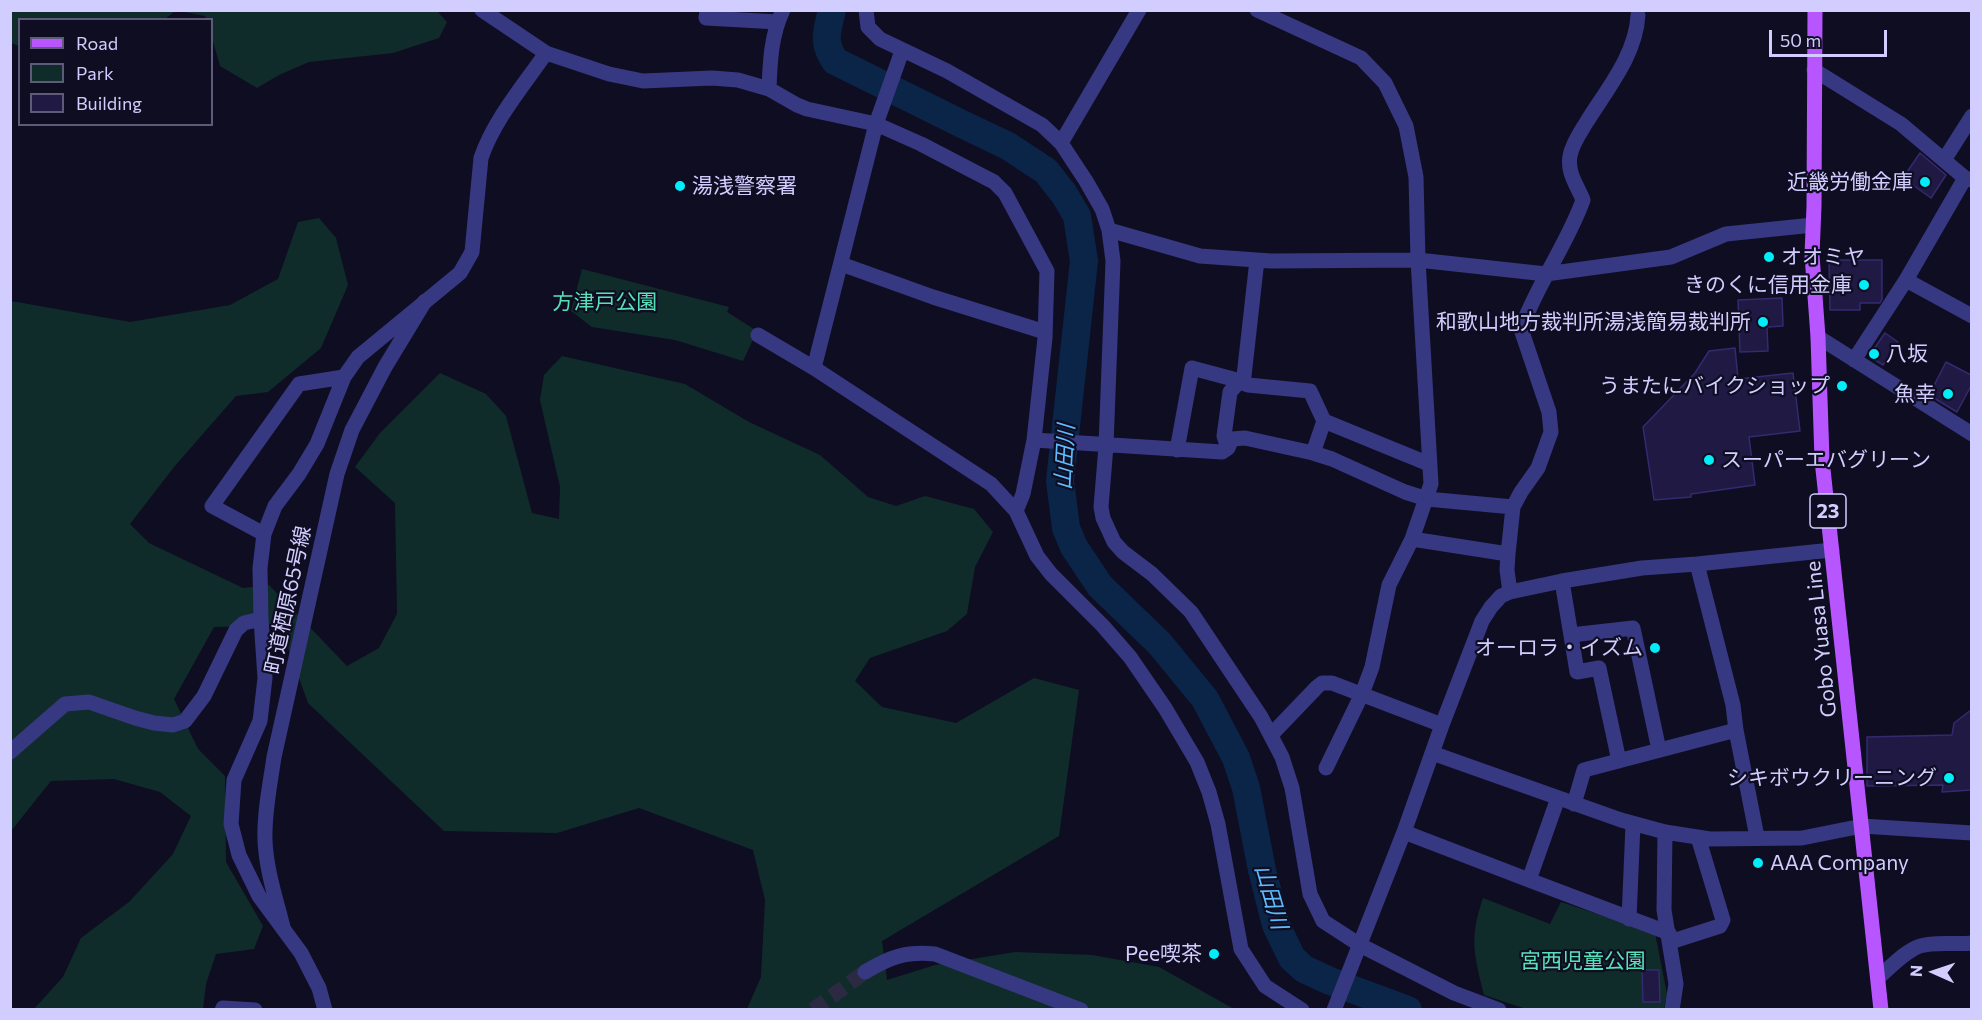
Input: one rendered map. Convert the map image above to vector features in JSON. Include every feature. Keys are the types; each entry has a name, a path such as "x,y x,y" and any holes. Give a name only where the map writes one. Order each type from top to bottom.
{"main road":[{"name":"Gobo Yuasa Line","path":"1815,10 1812,255 1818,336 1822,460 1881,1010"}],"street":[{"path":"482,10 546,53 609,74 643,81 719,78 738,80 769,89 807,109 878,118 994,182 1005,193 1047,271 1038,440 1016,511"},
{"path":"707,10 706,18 780,16 770,55 769,89"},
{"path":"866,10 868,27 900,58 947,71 1042,125 1061,143 1101,209 1109,230 1113,261 1102,445 1101,507 1103,518 1114,542 1123,552 1152,574 1191,612 1271,735 1292,788 1310,894 1323,921 1358,950 1498,1010"},
{"path":"1061,143 1139,10"},
{"path":"1257,10 1361,58 1385,83 1406,126 1416,177 1418,260 1431,484 1412,539 1389,585 1372,667 1362,694 1326,768"},
{"path":"1510,592 1507,570 1513,507 1539,468 1551,432 1549,412 1521,329 1526,314 1583,200 1572,180 1569,157 1575,141 1635,40 1638,15"},
{"path":"325,1010 319,988 301,953 259,896 239,855 231,824 234,780 260,721 266,678 260,568 264,534 275,506 299,474 317,444 344,377 358,357 460,273 472,252 484,147 546,53"},
{"path":"814,368 878,118 900,58"},
{"path":"1814,70 1901,124 1968,179 1854,360"},
{"path":"1944,160 1971,116"},
{"path":"1109,230 1200,256 1257,260 1418,260 1546,274 1671,257 1726,234 1813,225"},
{"path":"1228,448 1224,436 1230,392 1244,376 1257,260"},
{"path":"841,264 933,297 1045,332"},
{"path":"1906,280 1971,316"},
{"name":"町道栖原65号線","path":"283,927 271,880 265,842 267,801 274,757 337,474 352,430 385,367 425,301"},
{"path":"758,335 814,368 991,484 1016,511 1037,556 1131,657 1197,762 1218,824 1241,949 1265,986 1302,1010"},
{"path":"1818,336 1971,434"},
{"path":"1177,450 1192,368 1233,378 1248,385 1310,391 1324,421 1429,464"},
{"path":"264,534 212,506 299,384 344,377"},
{"path":"1313,453 1324,421"},
{"path":"1038,440 1222,452 1228,448 1232,439 1239,437 1332,459 1405,492 1427,499 1513,507"},
{"path":"1412,539 1508,554"},
{"path":"1334,1008 1404,832 1482,621 1496,602 1510,592 1642,568 1832,550"},
{"path":"1697,564 1725,668 1757,837"},
{"path":"1562,581 1577,672 1599,668 1619,761"},
{"path":"10,752 65,704 89,702 154,723 173,725 185,722 204,696 236,630 244,623 261,619"},
{"path":"1571,635 1633,628 1659,750"},
{"path":"1271,735 1322,683 1332,683 1442,725"},
{"path":"1574,804 1584,770 1736,730"},
{"path":"1432,753 1634,824 1665,832 1710,839 1802,838 1862,826 1971,833"},
{"path":"1529,880 1558,798"},
{"path":"1629,919 1634,824"},
{"path":"1404,832 1629,919 1669,937 1720,926 1723,920 1698,837"},
{"path":"1665,832 1664,910 1676,984 1672,1010"},
{"path":"1878,977 1912,950 1921,946 1971,943"},
{"path":"865,972 900,954 919,952 935,954 1081,1010"},
{"path":"222,1010 223,1008 255,1010"}],"green space":[{"path":"11,10 175,10 166,18 18,18 18,46 11,43"},
{"path":"180,11 437,11 447,22 439,38 393,53 309,62 257,88 220,66 213,42 213,18"},
{"path":"319,218 336,238 348,285 321,348 268,392 236,396 174,467 130,524 149,543 243,588 269,585 347,666 379,648 397,614 395,503 355,467 380,433 440,373 486,394 506,416 532,513 559,519 560,487 540,400 544,375 562,356 685,384 749,422 820,455 868,497 896,506 925,496 974,509 993,532 975,567 967,614 947,631 870,658 855,681 882,707 956,723 1034,678 1079,690 1059,836 882,941 887,980 935,965 1015,952 1092,955 1159,967 1234,1009 747,1009 761,977 765,900 753,850 639,808 557,833 444,831 308,703 280,625 214,627 174,699 198,749 225,776 226,862 263,926 254,949 216,954 206,984 203,1009 34,1009 63,977 81,938 129,902 173,854 191,816 160,792 114,779 51,781 11,831 11,301 130,322 230,305 278,279 298,222"},
{"name":"方津戸公園","path":"582,269 729,307 727,312 757,331 743,361 675,340 592,327 571,311"},
{"name":"宮西児童公園","path":"1483,898 1550,924 1561,902 1655,933 1667,994 1664,1009 1526,1009 1484,995 1475,947 1476,925"}],"building":[{"path":"1920,153 1946,175 1931,198 1903,178"},
{"path":"1829,260 1882,260 1882,299 1880,303 1860,303 1860,310 1830,310"},
{"path":"1782,298 1783,326 1767,327 1768,351 1740,352 1738,300"},
{"path":"1885,333 1898,342 1883,365 1869,356"},
{"path":"1735,348 1738,379 1793,373 1800,431 1749,437 1755,485 1691,494 1691,497 1654,500 1643,427 1695,373 1709,351"},
{"path":"1946,362 1971,375 1971,386 1957,412 1929,395"},
{"path":"1971,710 1971,790 1942,792 1943,785 1867,786 1867,737 1952,735 1954,723"},
{"path":"1642,970 1659,970 1660,1002 1643,1002"}],"waterway":[{"name":"山田川","path":"832,10 827,30 827,42 835,61 1008,146 1046,171 1077,216 1084,261 1060,481 1066,528 1074,547 1100,586 1160,644 1205,699 1236,758 1246,788 1262,870 1276,925 1292,958 1304,969 1330,981 1408,1010"}],"tunnel":[{"path":"813,1010 865,972"}],"place":[{"name":"近畿労働金庫","path":"1925,182"},
{"name":"湯浅警察署","path":"680,186"},
{"name":"オオミヤ","path":"1769,257"},
{"name":"きのくに信用金庫","path":"1864,285"},
{"name":"和歌山地方裁判所湯浅簡易裁判所","path":"1763,322"},
{"name":"八坂","path":"1874,354"},
{"name":"うまたにバイクショップ","path":"1842,386"},
{"name":"魚幸","path":"1948,394"},
{"name":"スーパーエバグリーン","path":"1709,460"},
{"name":"オーロラ・イズム","path":"1655,648"},
{"name":"シキボウクリーニング","path":"1949,778"},
{"name":"AAA Company","path":"1758,863"},
{"name":"Pee喫茶","path":"1214,954"}]}
